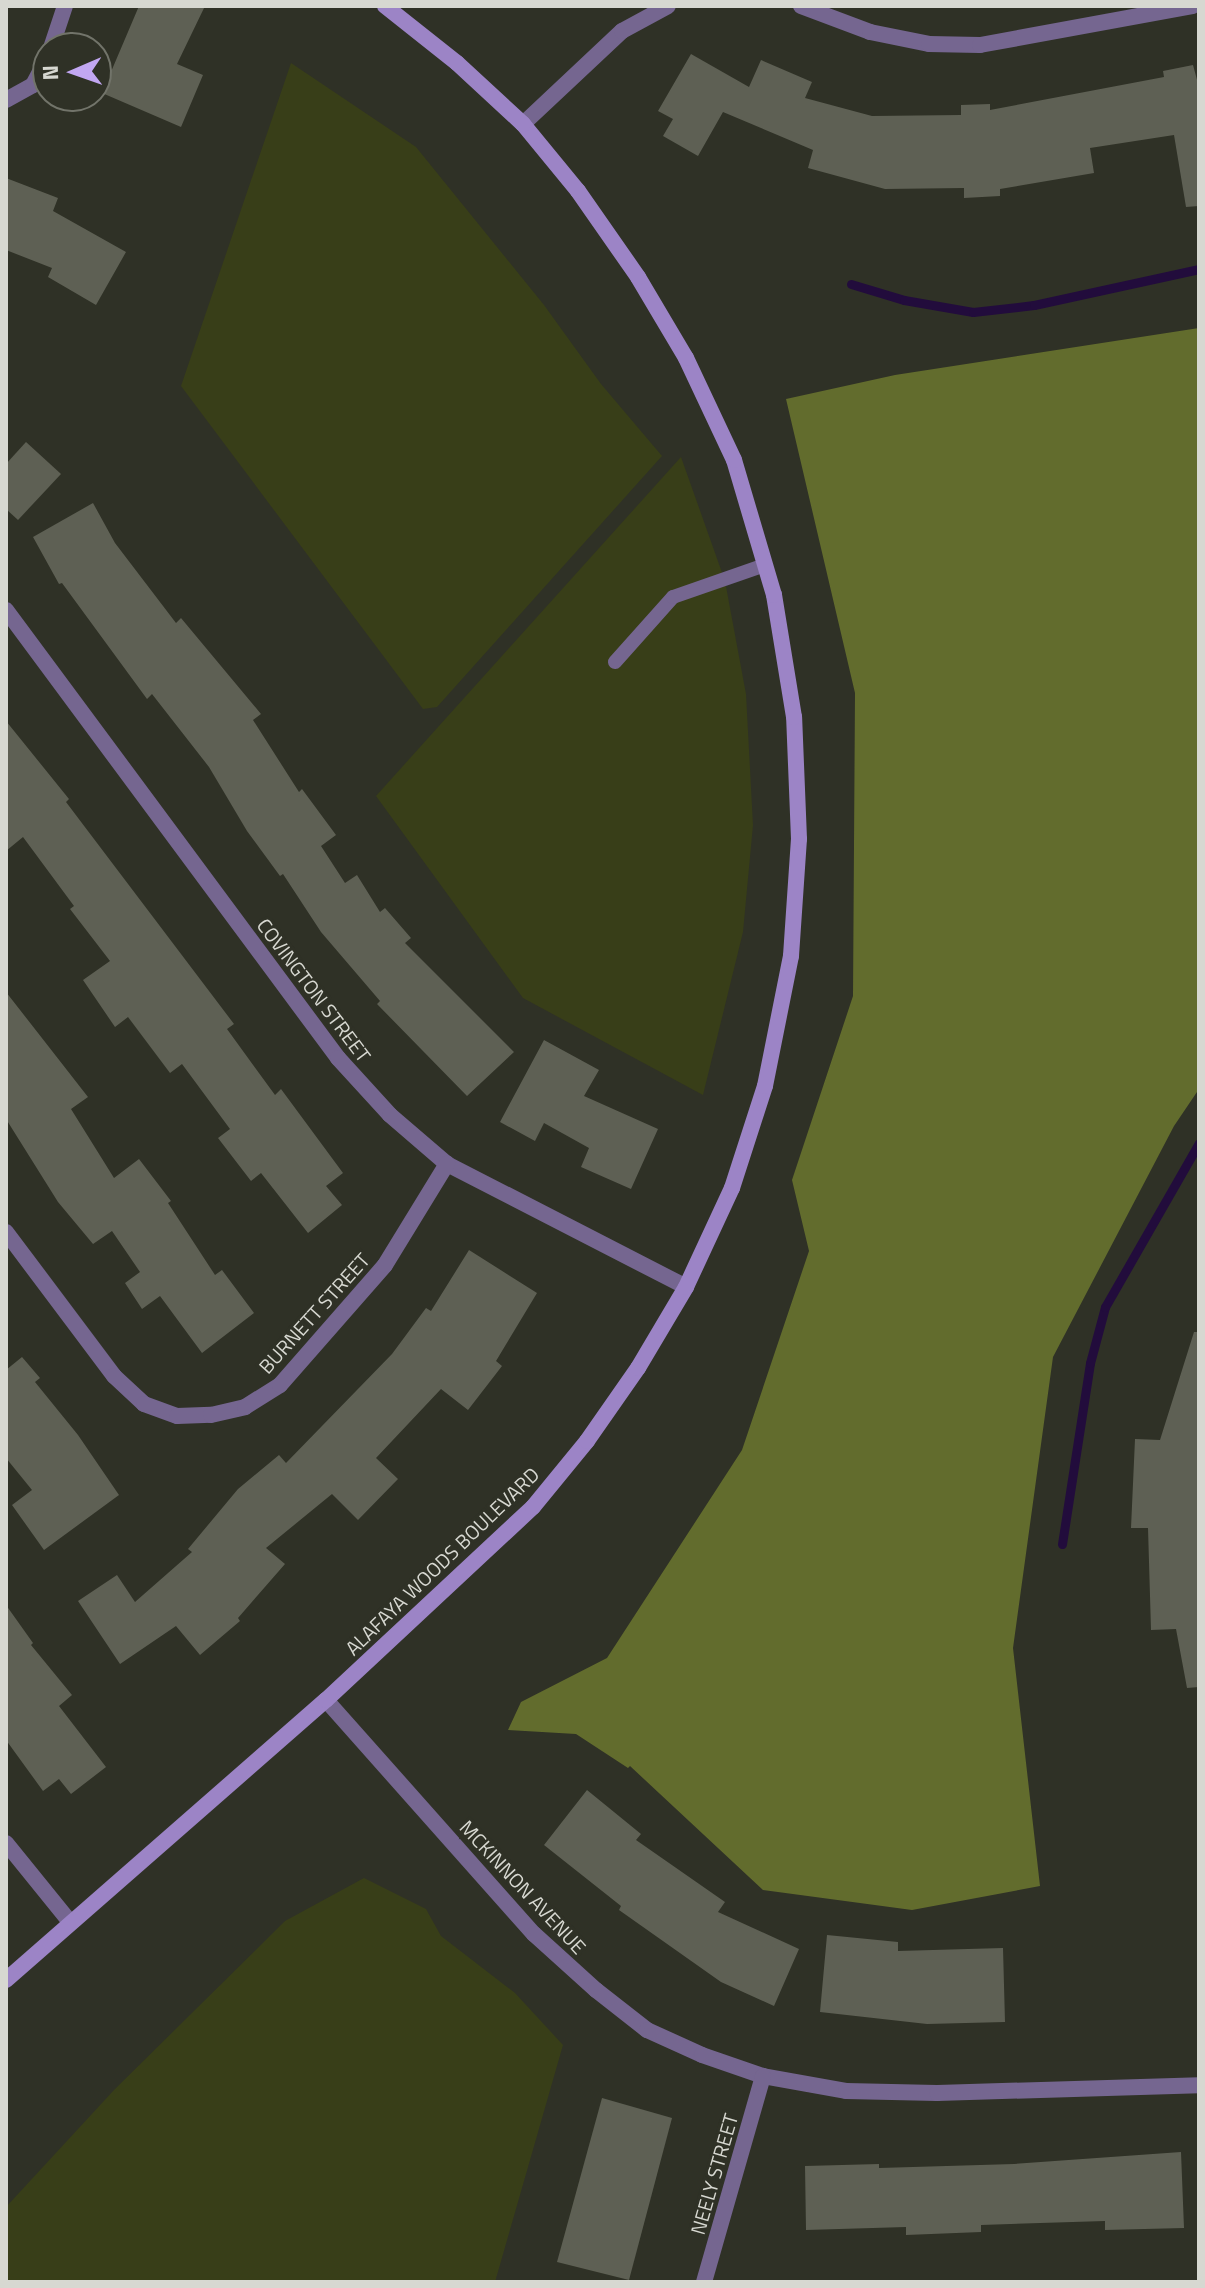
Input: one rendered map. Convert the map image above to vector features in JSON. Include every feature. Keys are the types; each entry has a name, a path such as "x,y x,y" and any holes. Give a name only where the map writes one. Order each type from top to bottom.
{"street":[{"path":"56,32 65,6"},
{"name":"ALAFAYA WOODS BOULEVARD","path":"6,1980 326,1700 533,1507 613,1405 686,1287 732,1188 765,1086 791,956 799,839 794,717 774,595 734,460 686,358 638,277 595,215 523,124 457,63 385,6"},
{"path":"523,124 622,31 668,6"},
{"path":"801,6 870,32 929,44 980,45 1193,6"},
{"path":"6,100 32,86"},
{"name":"COVINGTON STREET","path":"6,610 338,1058 390,1115 447,1164 686,1287"},
{"name":"BURNETT STREET","path":"6,1232 114,1376 144,1404 177,1416 211,1415 245,1407 280,1385 385,1265 447,1164"},
{"name":"MCKINNON AVENUE","path":"326,1700 534,1934 596,1990 647,2030 763,2076 846,2091 937,2093 1199,2085"},
{"path":"6,1843 70,1922"},
{"name":"NEELY STREET","path":"704,2282 763,2076"}],"lane":[{"path":"615,662 673,597 765,565"}],"green space":[{"path":"291,63 416,147 544,305 601,384 662,456 437,707 423,709 181,386"},
{"path":"1199,328 1199,1089 1174,1126 1053,1357 1013,1648 1040,1886 912,1910 763,1890 630,1766 628,1768 576,1734 508,1730 521,1702 607,1658 742,1450 809,1251 792,1180 853,996 855,693 786,399 895,375"},
{"path":"681,457 725,581 746,694 753,825 743,932 703,1095 523,998 376,796"},
{"path":"364,1878 426,1909 441,1936 515,1993 563,2045 495,2282 6,2282 6,2207 114,2090 285,1921"}],"building":[{"path":"139,6 205,6 177,64 203,75 181,127 112,97 112,69"},
{"path":"691,54 749,87 761,60 812,82 805,98 872,116 961,115 961,105 990,104 990,110 1164,77 1163,71 1193,65 1199,87 1199,206 1186,207 1174,135 1090,148 1094,173 1000,189 1000,196 964,198 964,188 885,189 808,168 813,150 723,112 698,156 663,136 673,119 658,111"},
{"path":"6,178 58,198 53,211 126,252 96,305 48,277 52,268 6,250"},
{"path":"26,442 61,474 18,520 6,509 6,464"},
{"path":"93,503 115,543 176,623 181,618 261,714 253,720 299,792 302,789 336,835 321,846 345,883 357,875 380,912 385,908 411,938 405,943 514,1052 467,1096 377,1004 380,1001 321,932 283,874 280,876 247,831 209,767 152,694 147,699 62,583 59,584 33,537"},
{"path":"6,721 69,799 66,802 234,1024 227,1029 275,1095 281,1089 343,1173 326,1186 342,1205 308,1233 261,1173 251,1181 218,1138 230,1129 182,1064 170,1073 128,1017 115,1027 83,980 110,961 70,909 74,906 23,837 6,851"},
{"path":"6,992 88,1097 71,1109 114,1178 139,1159 171,1201 168,1203 215,1275 222,1270 254,1313 202,1353 160,1296 142,1309 125,1283 140,1272 112,1231 93,1244 58,1202 6,1119"},
{"path":"544,1040 599,1070 584,1096 658,1129 631,1189 581,1167 589,1148 544,1123 535,1141 500,1122"},
{"path":"469,1250 537,1293 496,1361 502,1366 468,1410 441,1389 376,1458 398,1479 358,1520 332,1494 266,1548 285,1564 238,1618 240,1621 200,1655 176,1626 120,1664 78,1601 117,1575 135,1602 192,1552 188,1549 238,1489 279,1455 286,1463 392,1354 426,1308 431,1311"},
{"path":"1194,1332 1199,1332 1199,1687 1187,1688 1176,1629 1151,1630 1148,1528 1131,1528 1135,1439 1160,1440"},
{"path":"22,1357 40,1378 35,1382 78,1435 119,1495 44,1550 12,1505 32,1490 6,1458 6,1370"},
{"path":"6,1605 33,1643 31,1645 72,1695 59,1706 106,1767 71,1794 59,1779 43,1791 6,1740"},
{"path":"587,1790 641,1834 636,1840 725,1902 718,1912 799,1949 774,2006 721,1982 619,1910 621,1906 544,1845"},
{"path":"827,1935 898,1942 898,1951 1003,1948 1005,2022 927,2024 820,2012"},
{"path":"602,2098 672,2118 629,2280 557,2262"},
{"path":"1181,2152 1184,2228 1105,2230 1105,2221 981,2225 981,2232 906,2235 906,2227 806,2230 805,2166 879,2164 879,2168 1014,2164"}],"waterway":[{"path":"851,284 904,300 973,312 1034,305 1199,269"},
{"path":"1062,1544 1090,1363 1105,1307 1199,1143"}]}
